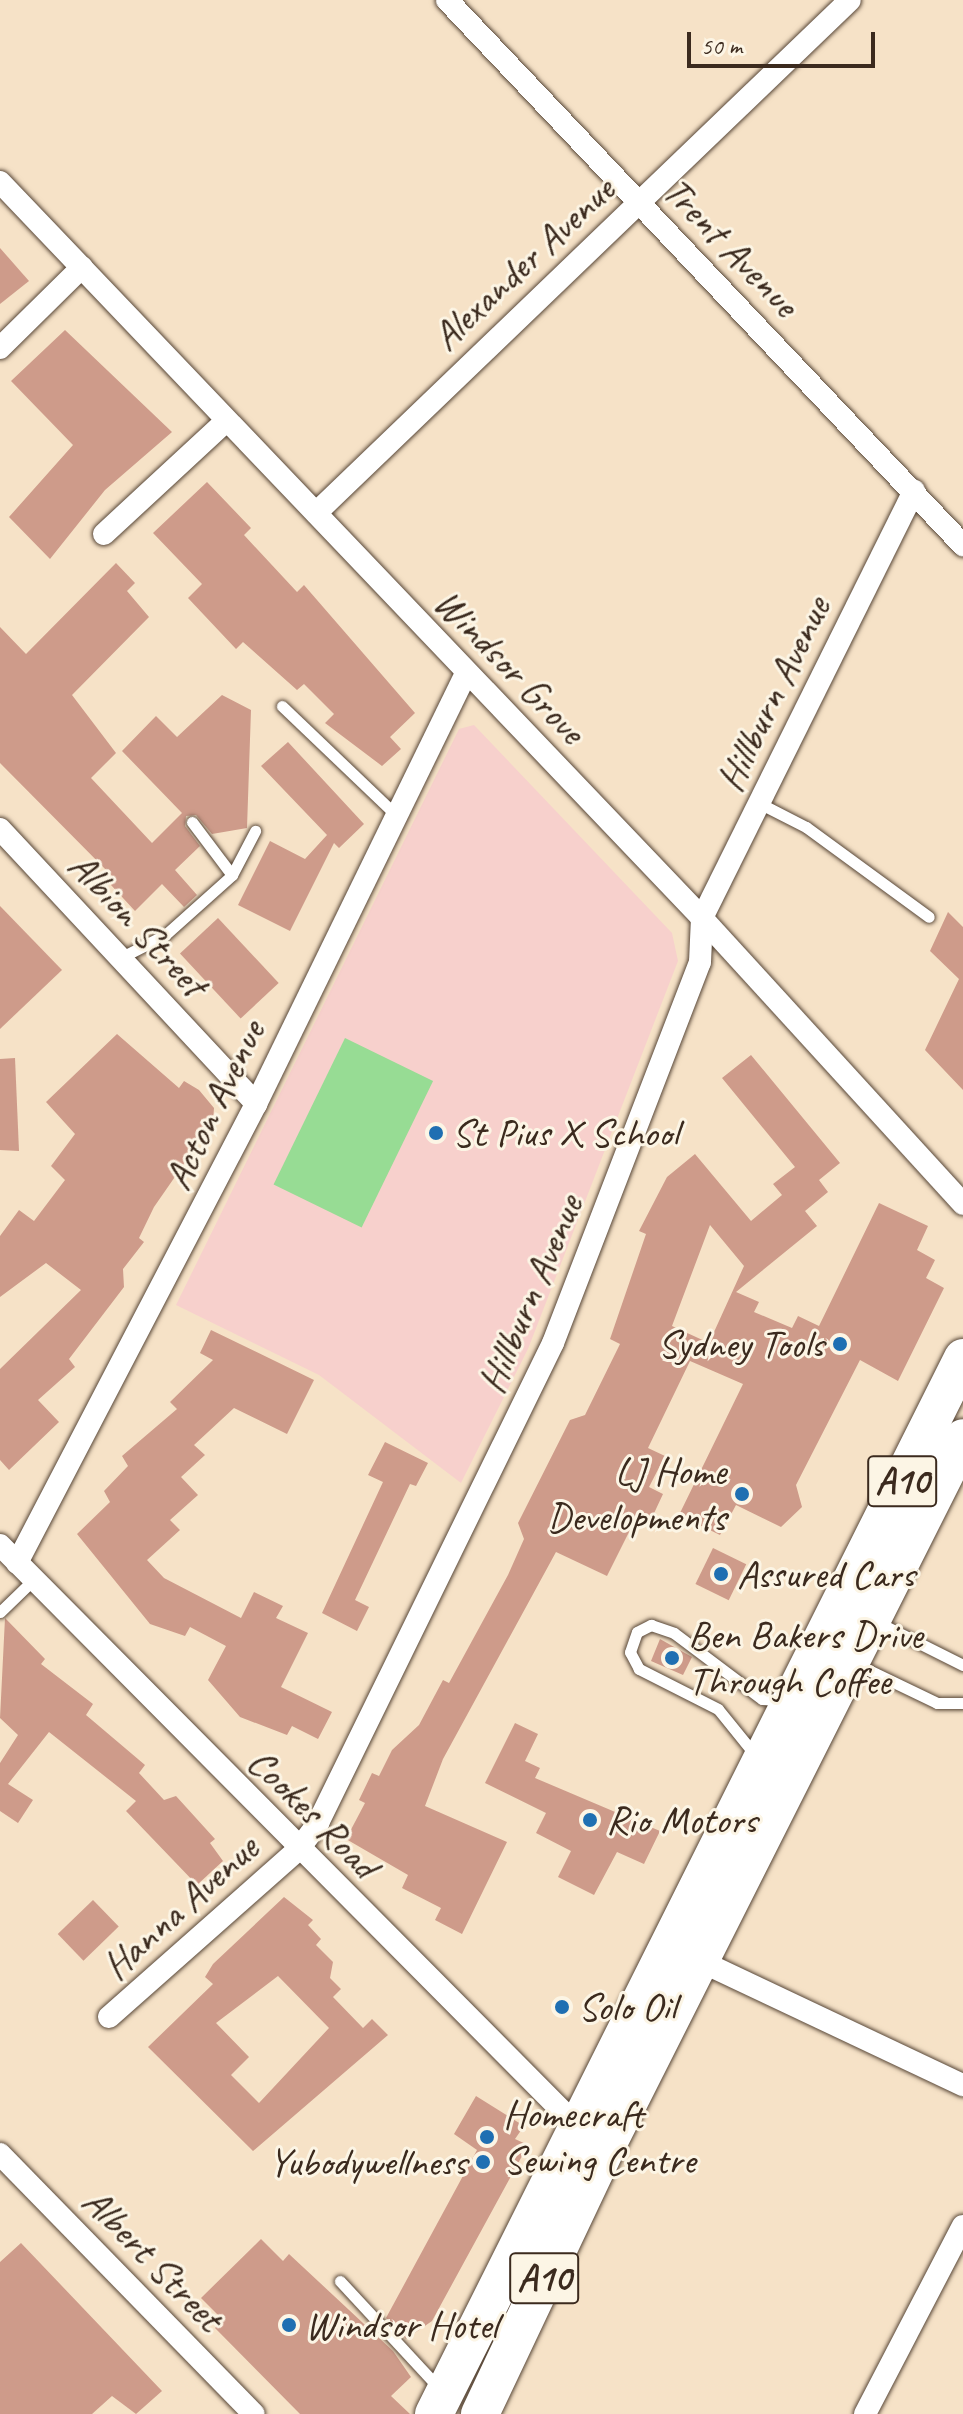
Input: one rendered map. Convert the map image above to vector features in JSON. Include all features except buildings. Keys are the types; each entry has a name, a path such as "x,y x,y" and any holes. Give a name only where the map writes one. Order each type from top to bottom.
{"highway":[{"name":"A10","path":"439,2405 593,2135 856,1611 963,1358"},
{"name":"A10","path":"856,1611 963,1438"},
{"name":"A10","path":"684,1953 761,1764 792,1700 834,1654"},
{"name":"A10","path":"480,2414 593,2135"}],"street":[{"name":"Trent Avenue","path":"447,0 963,545"},
{"name":"Alexander Avenue","path":"316,513 516,314 640,203 850,0"},
{"name":"Windsor Grove","path":"0,182 702,918 963,1204"},
{"path":"0,348 82,267"},
{"path":"104,534 226,421"},
{"name":"Hillburn Avenue","path":"298,1850 553,1343 695,976 702,918 914,491"},
{"name":"Acton Avenue","path":"25,1572 466,673"},
{"name":"Albion Street","path":"0,829 256,1104"},
{"name":"Cookes Road","path":"0,1545 298,1850 593,2135"},
{"name":"Hanna Avenue","path":"109,2017 298,1850"},
{"path":"684,1953 963,2085"},
{"name":"Albert Street","path":"0,2154 254,2414"},
{"path":"865,2414 963,2226"}],"lane":[{"path":"282,706 396,815"},
{"path":"759,803 806,827 929,917"},
{"path":"192,822 232,875"},
{"path":"120,958 165,935 232,875 255,831"},
{"path":"0,1612 25,1572"},
{"path":"856,1611 963,1665"},
{"path":"761,1764 718,1709 639,1669 630,1652 637,1632 651,1625 674,1633 762,1699 792,1700"},
{"path":"834,1654 937,1703 963,1703"},
{"path":"340,2281 439,2405"}],"shaded area":[{"name":"St Pius X School","path":"474,725 672,933 678,961 528,1349 461,1483 319,1375 176,1305 459,729"}],"green space":[{"path":"345,1038 433,1081 362,1227 274,1185"}],"place":[{"name":"St Pius X School","path":"436,1133"},
{"name":"Sydney Tools","path":"840,1344"},
{"name":"LJ Home Developments","path":"742,1494"},
{"name":"Assured Cars","path":"721,1574"},
{"name":"Ben Bakers Drive Through Coffee","path":"672,1658"},
{"name":"Rio Motors","path":"590,1820"},
{"name":"Solo Oil","path":"562,2007"},
{"name":"Homecraft Sewing Centre","path":"487,2137"},
{"name":"Yubodywellness","path":"483,2162"},
{"name":"Windsor Hotel","path":"289,2325"}]}
